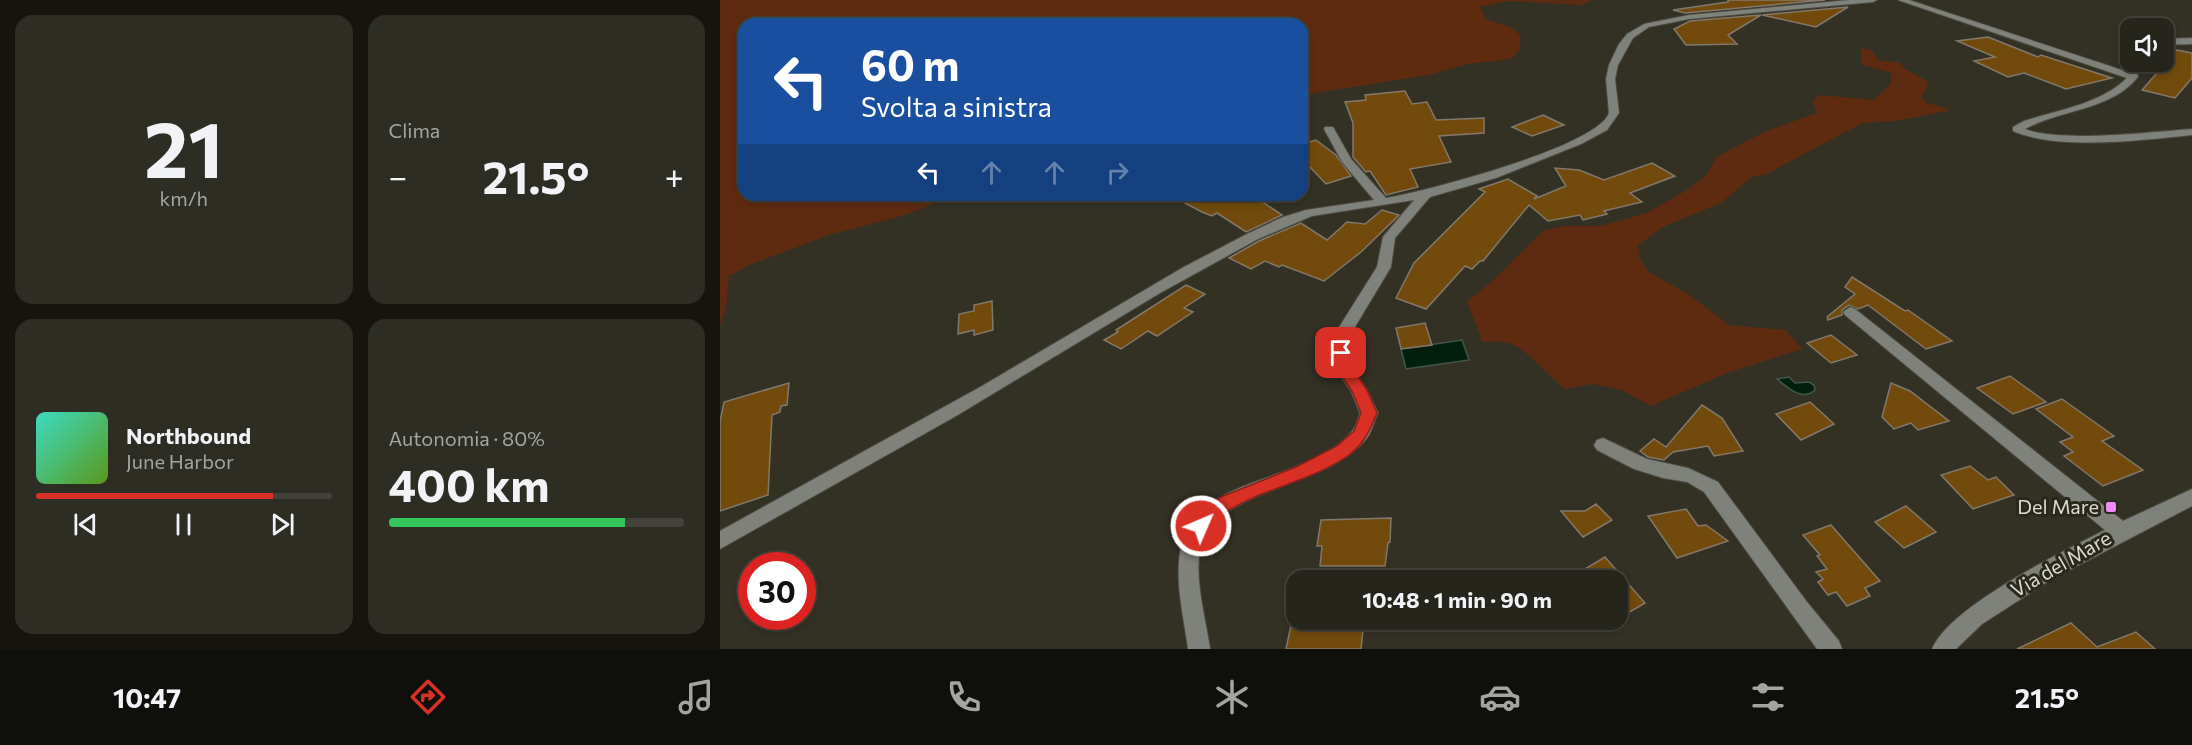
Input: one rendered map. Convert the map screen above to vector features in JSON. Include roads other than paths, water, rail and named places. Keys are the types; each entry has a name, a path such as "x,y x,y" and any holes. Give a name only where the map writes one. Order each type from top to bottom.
{"street":[{"path":"720,541 1025,369 1155,291 1258,235 1307,213 1426,193 1531,162 1606,125 1613,117 1614,109 1610,72 1623,43 1632,33 1649,25 1673,19 1873,0"},
{"path":"1902,0 2133,77"},
{"path":"2174,42 2192,41"},
{"path":"2132,72 2133,77 2129,83 2110,95 2028,123 2017,129 2030,136 2055,138 2192,132"},
{"path":"1329,129 1346,160 1383,202"},
{"path":"1199,649 1189,569 1194,538 1209,514 1227,502 1302,472 1343,451 1360,434 1369,413 1359,390 1342,366 1339,340 1384,267 1389,237 1426,193"},
{"path":"1850,312 2121,531"},
{"path":"1603,445 1636,463 1656,470 1695,475 1711,486 1799,609 1831,649"},
{"name":"Via del Mare","path":"1943,649 1954,631 2023,585 2094,543 2192,497"}],"place":[{"name":"Del Mare","path":"2111,507"}]}
